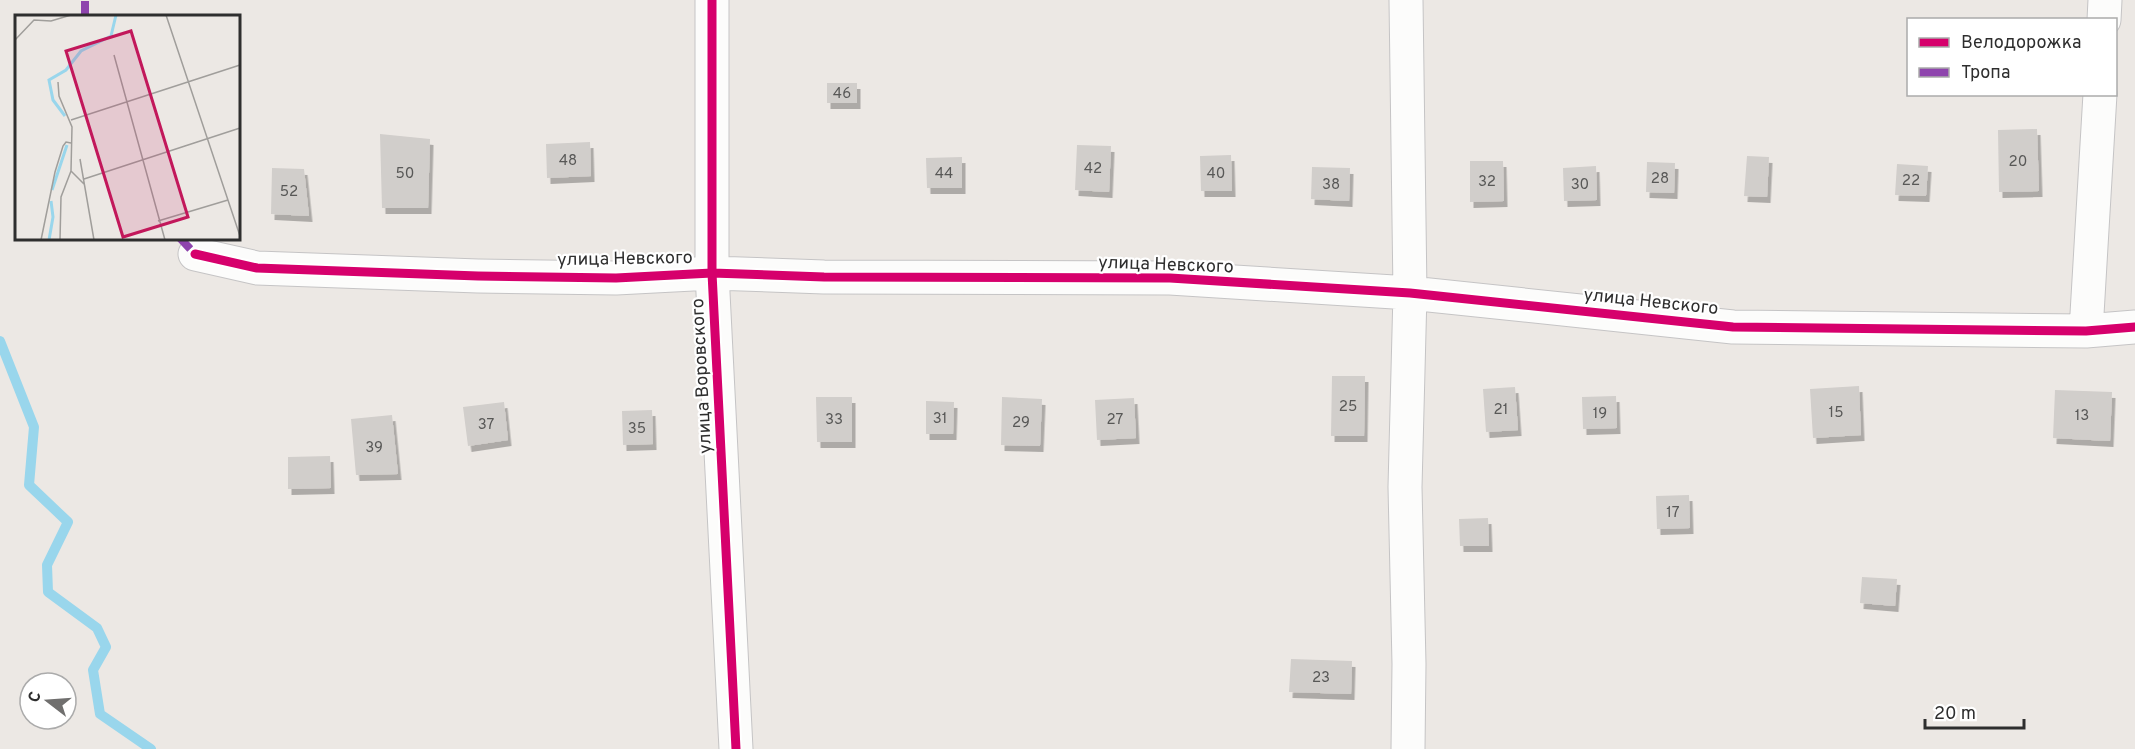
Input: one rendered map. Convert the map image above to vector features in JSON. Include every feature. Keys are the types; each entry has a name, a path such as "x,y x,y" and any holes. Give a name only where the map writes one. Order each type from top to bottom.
{"street":[{"name":"улица Воровского","path":"712,0 712,273 736,749"},
{"path":"1406,0 1410,293 1405,487 1409,664 1408,749"},
{"path":"2104,18 2105,0"},
{"path":"2086,331 2100,96"},
{"name":"улица Невского","path":"195,254 269,269 616,278 712,273 824,277 1170,278 1410,293 1733,327 2086,331 2135,327"}],"building":[{"path":"827,83 857,83 857,103 827,103"},
{"path":"2037,129 2039,191 1999,192 1998,130"},
{"path":"380,134 430,139 428,208 382,208"},
{"path":"590,142 591,176 547,178 546,144"},
{"path":"1077,145 1111,146 1109,192 1075,190"},
{"path":"1231,155 1232,191 1201,191 1200,156"},
{"path":"1747,156 1769,157 1767,197 1744,196"},
{"path":"962,157 962,188 927,188 926,158"},
{"path":"1470,161 1503,161 1504,201 1470,202"},
{"path":"1647,162 1675,163 1674,193 1646,192"},
{"path":"1897,164 1928,166 1926,196 1895,195"},
{"path":"1596,166 1597,200 1564,201 1563,168"},
{"path":"1312,167 1350,168 1349,201 1311,199"},
{"path":"272,168 304,169 309,216 271,214"},
{"path":"1332,376 1365,376 1364,436 1331,436"},
{"path":"1859,386 1861,435 1813,438 1810,389"},
{"path":"1515,387 1518,430 1486,432 1483,389"},
{"path":"2055,390 2112,392 2110,441 2053,438"},
{"path":"1616,396 1617,428 1583,429 1582,397"},
{"path":"816,397 852,397 852,442 817,442"},
{"path":"1002,397 1042,399 1040,446 1001,445"},
{"path":"1134,398 1136,438 1097,440 1095,400"},
{"path":"926,401 954,402 953,434 926,434"},
{"path":"504,402 508,440 468,446 463,407"},
{"path":"652,410 653,444 623,445 622,411"},
{"path":"392,415 398,474 356,475 351,419"},
{"path":"330,456 331,488 288,489 288,457"},
{"path":"1689,495 1690,528 1657,529 1656,496"},
{"path":"1488,518 1489,546 1460,546 1459,519"},
{"path":"1862,577 1897,579 1895,606 1860,603"},
{"path":"1291,659 1352,661 1351,694 1289,692"}],"waterway":[{"path":"0,341 34,427 29,485 68,522 47,565 48,592 97,628 106,647 93,670 100,714 151,749"}],"marked path":[{"path":"85,0 85,15"},
{"path":"182,240 195,254"}],"cycle path":[{"path":"712,0 712,273 736,749"},
{"path":"195,254 257,268 478,276 616,278 712,273 824,277 1170,278 1410,293 1733,327 2086,331 2135,327"}]}
